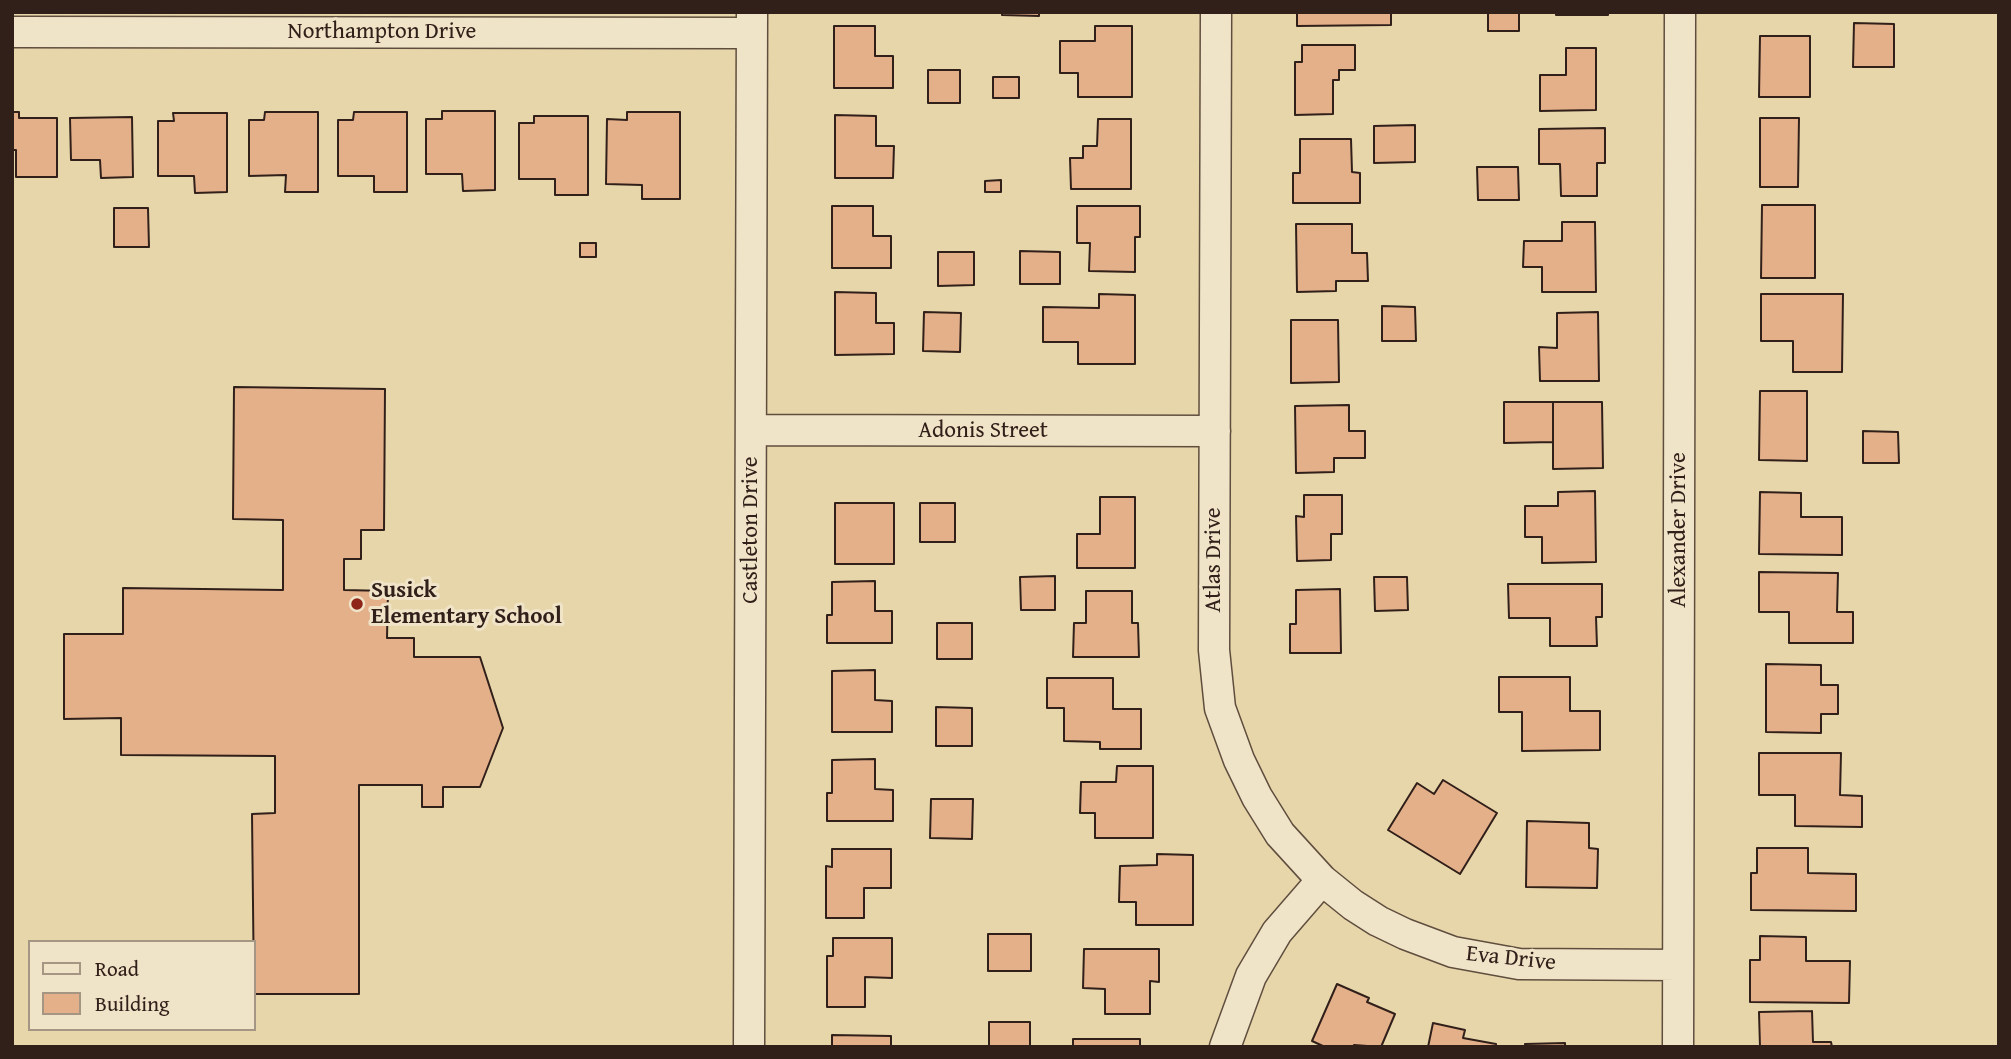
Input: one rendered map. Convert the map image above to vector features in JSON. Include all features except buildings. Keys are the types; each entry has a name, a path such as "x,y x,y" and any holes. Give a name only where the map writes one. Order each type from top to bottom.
{"street":[{"name":"Atlas Drive","path":"1216,12 1214,650 1220,708 1239,760 1257,797 1280,834 1322,880"},
{"name":"Alexander Drive","path":"1678,1047 1680,12"},
{"name":"Northampton Drive","path":"12,33 752,22"},
{"name":"Castleton Drive","path":"750,1047 752,22"},
{"name":"Adonis Street","path":"751,430 1215,431"},
{"name":"Eva Drive","path":"1322,880 1353,905 1378,920 1453,952 1518,964 1678,965"},
{"path":"1224,1047 1251,976 1278,932 1322,880"}],"place":[{"name":"Susick Elementary School","path":"357,604"}]}
